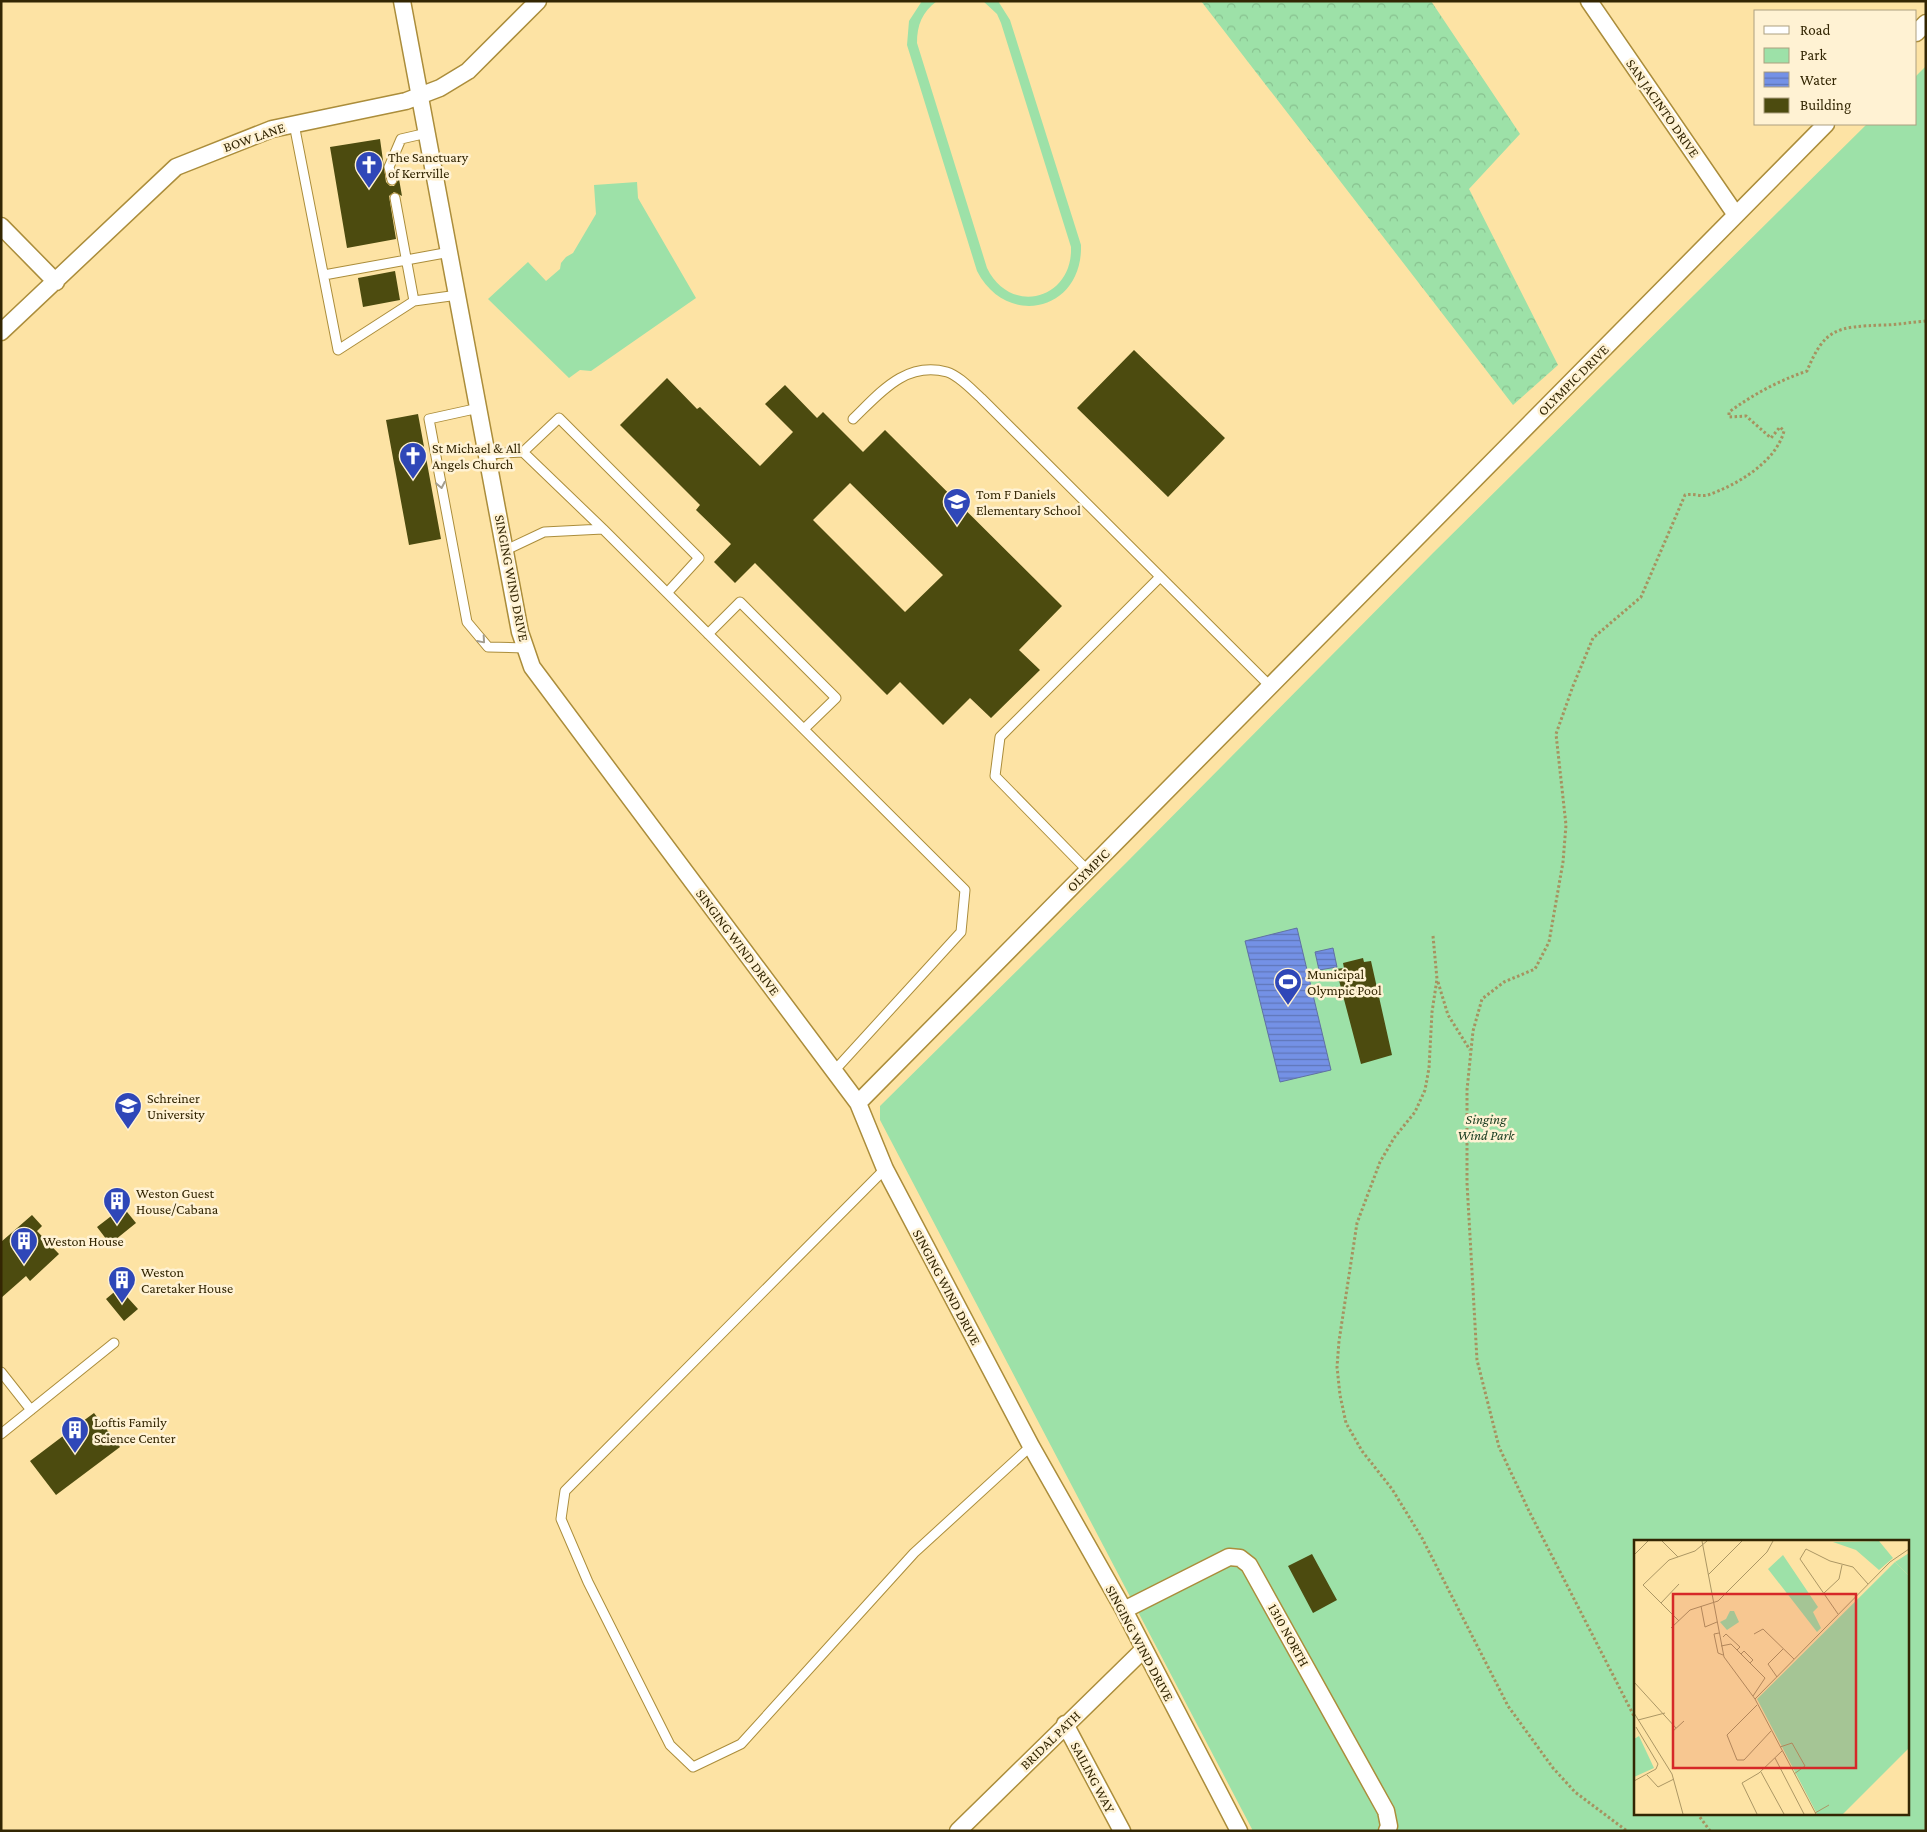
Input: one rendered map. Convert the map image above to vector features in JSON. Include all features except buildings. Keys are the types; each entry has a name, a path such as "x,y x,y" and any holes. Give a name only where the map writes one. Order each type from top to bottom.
{"street":[{"name":"SINGING WIND DRIVE","path":"402,1 520,632 532,667 858,1103 885,1169 1031,1446 1124,1610 1143,1650 1239,1831"},
{"name":"BOW LANE","path":"1,332 176,167 272,129 406,101 440,88 468,71 538,1"},
{"name":"SAN JACINTO DRIVE","path":"1589,1 1736,214"},
{"path":"1917,32 1926,23"},
{"name":"OLYMPIC DRIVE","path":"1319,637 1825,125"},
{"path":"1,226 56,282"},
{"name":"OLYMPIC","path":"858,1103 1319,637"},
{"name":"1310 NORTH","path":"1124,1610 1229,1557 1240,1558 1249,1565 1386,1811 1389,1826 1387,1831"},
{"name":"BRIDAL PATH","path":"958,1831 1065,1724 1143,1650"},
{"name":"SAILING WAY","path":"1065,1724 1122,1831"}],"lane":[{"path":"294,124 338,350 414,301 458,295"},
{"path":"392,180 389,167 401,138 427,133"},
{"path":"395,198 414,301"},
{"path":"324,276 450,252"},
{"path":"853,418 898,378 920,371 948,372 981,398 1270,686"},
{"path":"479,408 429,420 465,613 467,622 488,647 526,648"},
{"path":"488,454 523,452 559,418 698,558 667,593"},
{"path":"523,452 603,529 965,890 960,932 835,1070"},
{"path":"506,550 544,532 603,529"},
{"path":"1088,871 995,776 1000,737 1160,577"},
{"path":"708,634 740,602 836,698 804,729"},
{"path":"885,1169 564,1491 561,1519 588,1582 670,1745 693,1768 741,1744 914,1553 1031,1446"},
{"path":"1,1434 114,1343"},
{"path":"1,1372 31,1410"}],"path":[{"path":"1634,1716 1555,1563 1499,1447 1480,1369 1467,1183 1467,1090 1473,1031 1482,999 1504,982 1535,969 1549,942 1563,862 1566,824 1556,734 1573,686 1594,638 1641,597 1685,495 1692,493 1706,496 1749,475 1780,444 1784,431 1780,426 1771,438 1758,424 1746,416 1729,417 1729,412 1751,396 1784,378 1807,371 1816,347 1831,332 1856,325 1884,325 1926,321"},
{"path":"1433,936 1437,979 1448,1015 1471,1051"},
{"path":"1437,979 1432,1012 1429,1068 1425,1090 1415,1112 1394,1138 1380,1162 1357,1223 1339,1341 1337,1367 1346,1423 1362,1451 1392,1489 1422,1538 1508,1706 1553,1768 1575,1792 1627,1831"},
{"path":"1698,1814 1710,1831"}],"green space":[{"path":"922,1 937,1 921,19 917,43 987,268 997,283 1010,292 1024,296 1038,295 1051,290 1062,279 1069,265 1071,247 1001,23 997,14 983,1 998,1 1010,20 1081,245 1078,267 1070,285 1057,298 1041,304 1024,306 1006,301 990,289 977,271 907,45 909,21"},
{"path":"1201,1 1431,1 1520,134 1469,189 1558,365 1513,405"},
{"name":"Singing Wind Park","path":"1926,66 1926,1831 1253,1831 880,1120 880,1106 1126,863 1433,553 1866,125 1917,125 1917,75"},
{"path":"637,182 638,198 696,298 591,371 580,370 569,378 488,299 528,262 546,281 560,269 561,263 573,253 596,214 594,185"}],"water":[{"name":"Municipal Olympic Pool","path":"1297,928 1331,1070 1280,1082 1245,941"},
{"path":"1333,948 1337,967 1319,970 1315,952"}],"place":[{"name":"The Sanctuary of Kerrville","path":"369,189"},
{"name":"St Michael & All Angels Church","path":"413,480"},
{"name":"Tom F Daniels Elementary School","path":"957,526"},
{"name":"Municipal Olympic Pool","path":"1288,1006"},
{"name":"Schreiner University","path":"128,1130"},
{"name":"Weston Guest House/Cabana","path":"117,1225"},
{"name":"Weston House","path":"24,1265"},
{"name":"Weston Caretaker House","path":"122,1304"},
{"name":"Loftis Family Science Center","path":"75,1454"}]}
